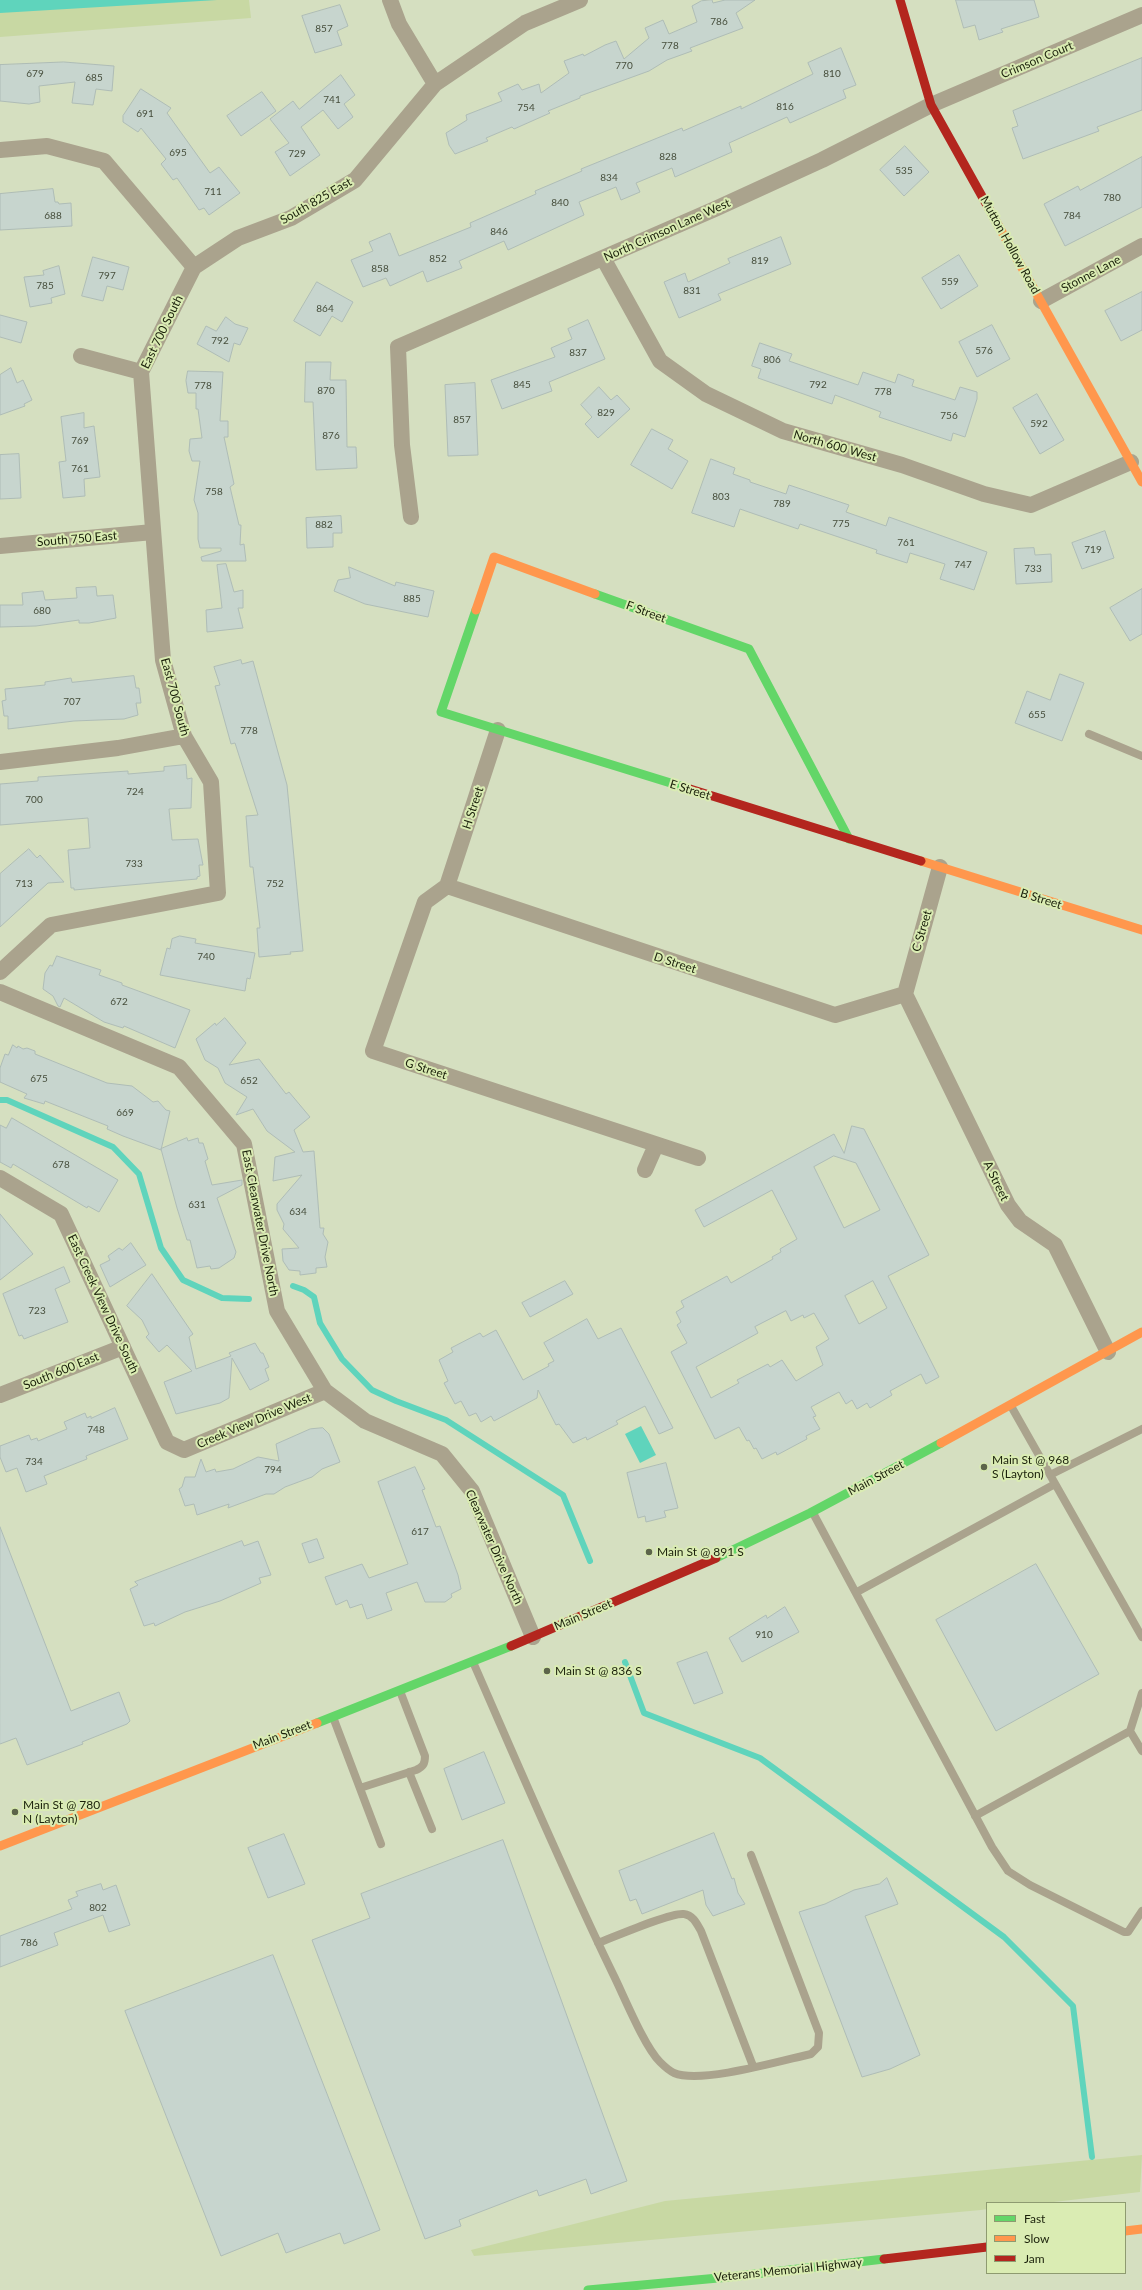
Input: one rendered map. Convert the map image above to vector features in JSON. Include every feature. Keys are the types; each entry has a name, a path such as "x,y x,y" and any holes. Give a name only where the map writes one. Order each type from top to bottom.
{"main road":[{"name":"Mutton Hollow Road","path":"900,0 931,105 1142,482"},
{"name":"F Street","path":"441,712 494,557 749,649 849,839"},
{"name":"E Street","path":"441,712 940,867"},
{"name":"B Street","path":"940,867 1142,930"},
{"name":"Main Street","path":"0,1846 333,1715 473,1662 739,1548 812,1512 1011,1406 1142,1332"},
{"path":"1126,2231 1142,2229"},
{"name":"Veterans Memorial Highway","path":"588,2290 729,2277 986,2247"}],"street":[{"path":"390,0 399,24 435,84"},
{"name":"South 825 East","path":"194,267 238,238 291,218 355,180 435,84 525,23 580,0"},
{"name":"Crimson Court","path":"931,105 1142,16"},
{"name":"North Crimson Lane West","path":"411,517 402,445 398,347 603,258 822,160 931,105"},
{"path":"0,150 48,146 104,161 194,267"},
{"name":"Stonne Lane","path":"1041,301 1142,246"},
{"name":"North 600 West","path":"603,258 660,361 706,394 783,431 902,465 984,494 1031,505 1131,462"},
{"name":"East 700 South","path":"0,972 51,925 218,893 211,782 184,736 163,660 141,372 194,267"},
{"path":"81,356 141,372"},
{"name":"South 750 East","path":"0,546 153,532"},
{"name":"H Street","path":"447,886 498,730"},
{"path":"0,762 118,748 184,736"},
{"name":"C Street","path":"905,994 940,867"},
{"name":"D Street","path":"447,886 836,1015 905,994"},
{"name":"G Street","path":"447,886 425,902 373,1051 698,1158"},
{"name":"East Clearwater Drive North","path":"0,992 179,1067 244,1144 277,1311 325,1391"},
{"name":"A Street","path":"905,994 1008,1205 1020,1221 1055,1245 1108,1352"},
{"path":"645,1170 656,1145"},
{"name":"East Creek View Drive South","path":"0,1178 61,1214 167,1442 184,1450"},
{"name":"South 600 East","path":"0,1395 123,1347"},
{"name":"Creek View Drive West","path":"184,1450 325,1391"},
{"name":"Clearwater Drive North","path":"325,1391 365,1421 442,1454 472,1491 533,1637"}],"lane":[{"path":"1089,734 1142,756"},
{"path":"1011,1406 1142,1637"},
{"path":"1050,1475 1142,1429"},
{"path":"857,1592 1055,1484"},
{"path":"812,1512 857,1592 975,1816 1008,1871 1030,1886 1124,1932 1128,1932 1142,1911"},
{"path":"473,1662 574,1893 647,2042 659,2062 674,2072 691,2076 711,2075 811,2054 818,2047 819,2033 751,1855"},
{"path":"360,1788 421,1767 425,1756 400,1690"},
{"path":"975,1816 1130,1731 1142,1693"},
{"path":"333,1715 381,1844"},
{"path":"1130,1731 1142,1751"},
{"path":"409,1772 432,1829"},
{"path":"598,1942 671,1916 684,1914 694,1918 701,1931 753,2066"}],"green space":[{"path":"0,0 249,0 251,18 0,37"},
{"path":"1142,2155 1140,2192 1054,2202 986,2202 986,2209 981,2210 474,2256 471,2250 665,2201"}],"water":[{"path":"0,0 217,0 0,13"},
{"path":"641,1426 656,1455 640,1463 625,1434"}],"building":[{"path":"712,0 713,3 725,0 755,0 736,13 743,28 690,48 692,51 667,60 649,71 580,96 580,98 548,111 550,113 514,129 512,127 486,138 488,141 455,154 449,145 446,133 467,120 466,115 502,101 498,93 518,84 522,90 539,84 541,93 569,73 564,61 583,54 584,56 616,41 624,59 649,38 645,28 663,20 669,34 697,22 692,6 701,1"},
{"path":"956,0 1034,0 1039,17 1001,29 1003,32 979,40 975,25 964,28"},
{"path":"340,5 348,26 337,31 342,45 315,53 302,16"},
{"path":"841,48 856,85 843,90 846,98 790,123 787,117 729,143 732,152 675,177 672,168 636,183 640,192 621,200 616,187 579,202 584,215 508,250 504,241 459,261 462,268 427,282 423,271 390,286 386,278 363,287 351,260 373,251 369,242 390,233 399,256 471,227 470,223 536,194 535,191 582,171 581,169 682,128 683,131 741,106 741,109 813,74 808,63"},
{"path":"1142,58 1142,110 1097,127 1099,131 1023,159 1012,128 1018,126 1013,111"},
{"path":"64,62 114,66 112,91 96,89 93,105 72,103 75,82 39,86 40,102 29,104 0,101 0,65"},
{"path":"341,75 355,95 344,104 353,117 338,129 323,110 301,127 320,155 290,176 275,152 289,143 270,119 293,101 299,109"},
{"path":"141,89 171,108 167,113 210,173 219,167 240,193 209,215 204,208 199,210 177,178 173,180 161,164 166,159 141,128 138,132 123,122 123,116"},
{"path":"262,92 276,111 241,136 227,116"},
{"path":"905,146 929,172 904,196 880,170"},
{"path":"1142,157 1142,207 1065,246 1044,204 1078,186 1080,190"},
{"path":"53,189 55,202 58,202 59,204 71,203 72,226 0,230 0,194"},
{"path":"781,237 791,264 718,294 721,300 679,318 664,282 685,273 688,282 730,263 728,259"},
{"path":"959,255 978,286 941,309 922,278"},
{"path":"93,257 129,267 123,290 107,286 103,301 82,296"},
{"path":"59,266 65,294 51,298 52,303 30,307 24,277 44,275 43,271"},
{"path":"317,282 353,302 342,322 332,316 320,336 294,321"},
{"path":"1142,292 1142,330 1121,341 1105,311"},
{"path":"0,315 27,322 21,343 0,337"},
{"path":"226,317 235,324 248,328 240,345 234,343 229,362 197,344 206,326 216,331"},
{"path":"588,320 605,359 549,382 552,391 502,409 491,380 555,357 551,348 572,339 568,329"},
{"path":"992,325 1010,359 977,377 959,342"},
{"path":"760,343 792,354 789,361 858,385 863,372 895,383 898,374 914,380 912,386 955,400 960,387 977,392 977,399 965,437 953,433 951,441 879,417 881,412 835,395 832,404 758,378 761,369 752,366"},
{"path":"306,362 331,362 330,380 346,380 347,447 356,447 357,468 316,470 313,402 305,402"},
{"path":"11,368 17,383 23,380 32,400 24,404 25,406 0,415 0,375"},
{"path":"188,371 223,372 220,421 228,421 228,437 224,437 234,484 230,487 239,525 241,525 240,545 244,544 246,561 202,561 201,557 221,551 221,548 200,548 198,539 198,513 194,500 200,461 192,461 189,451 190,439 202,438 198,409 196,409 196,393 188,393 186,381"},
{"path":"475,383 478,455 448,456 445,385"},
{"path":"599,387 611,400 617,395 630,409 598,438 585,424 592,417 581,405"},
{"path":"1037,394 1064,440 1040,454 1013,408"},
{"path":"84,413 84,428 94,426 100,477 84,479 85,496 63,498 59,462 66,461 61,417"},
{"path":"652,429 673,440 668,449 688,461 672,489 631,465"},
{"path":"19,454 21,498 0,499 0,455"},
{"path":"711,459 735,468 733,474 750,480 750,482 786,494 789,485 849,505 846,512 886,526 889,517 987,552 974,590 940,579 945,564 910,553 907,563 876,553 877,550 800,524 798,529 740,509 734,527 692,513"},
{"path":"341,516 342,533 333,533 333,547 307,548 306,518"},
{"path":"1105,531 1114,558 1082,569 1072,543"},
{"path":"1034,548 1035,555 1051,554 1052,582 1016,584 1014,549"},
{"path":"226,564 234,592 243,590 243,608 238,608 243,628 207,632 206,610 222,608 217,565"},
{"path":"349,567 395,586 396,582 434,591 428,617 365,604 334,591 338,580 350,578"},
{"path":"96,587 97,596 113,595 116,618 89,623 79,623 79,620 36,626 0,627 0,605 23,605 22,593 43,591 45,600 77,598 76,588"},
{"path":"1142,589 1142,634 1130,641 1110,608"},
{"path":"241,660 242,664 253,661 287,785 303,951 290,952 291,954 259,957 257,928 260,928 253,867 250,867 246,816 258,815 235,743 231,744 215,686 220,685 214,667"},
{"path":"1060,674 1084,683 1062,741 1015,723 1027,691 1050,700"},
{"path":"134,676 136,688 139,688 141,703 136,703 138,715 124,719 74,721 8,729 8,716 4,716 2,701 6,700 5,689 45,685 45,682 71,678 72,682"},
{"path":"186,765 187,779 192,778 191,808 169,809 172,840 198,839 203,865 199,865 200,876 197,877 197,879 74,890 74,888 71,888 68,850 90,848 88,818 0,825 0,784 38,781 38,777 128,771 128,774 164,771 164,767"},
{"path":"29,849 37,858 40,855 64,882 48,883 0,927 0,874"},
{"path":"180,936 196,939 195,943 255,953 250,979 247,978 245,991 160,975 167,948 170,949 172,939"},
{"path":"57,956 101,970 99,975 190,1010 175,1048 124,1026 123,1028 104,1022 64,998 60,1007 58,1006 53,996 43,989 45,973 50,965 52,966"},
{"path":"225,1018 246,1043 229,1065 259,1059 286,1094 289,1092 310,1117 294,1130 303,1152 314,1151 320,1228 324,1228 323,1234 328,1242 325,1257 327,1267 316,1268 316,1273 300,1275 300,1271 289,1270 283,1261 282,1249 299,1248 283,1229 284,1224 277,1210 277,1204 302,1175 273,1181 275,1157 295,1152 267,1131 253,1109 236,1115 247,1097 225,1083 218,1068 205,1060 196,1039 215,1023 216,1025"},
{"path":"13,1045 17,1048 18,1046 23,1049 27,1048 35,1051 35,1054 107,1083 132,1086 153,1102 158,1101 166,1110 170,1111 161,1150 123,1136 107,1129 108,1126 45,1101 44,1104 24,1098 27,1094 0,1082 0,1068 5,1054 8,1055"},
{"path":"12,1118 118,1180 99,1212 88,1206 87,1208 13,1164 11,1168 0,1162 0,1125 6,1128"},
{"path":"852,1126 864,1129 929,1255 888,1276 939,1377 926,1384 921,1374 890,1391 892,1395 870,1408 867,1403 857,1409 852,1400 846,1404 839,1392 811,1407 816,1416 813,1417 820,1429 806,1436 807,1439 777,1455 776,1452 762,1459 756,1448 754,1449 749,1440 747,1441 739,1427 715,1439 671,1352 687,1343 677,1325 681,1322 676,1312 684,1307 681,1301 727,1276 731,1283 773,1259 772,1257 781,1252 780,1249 797,1239 772,1190 704,1227 695,1210 834,1134 844,1153","holes":["834,1156 856,1163 880,1210 844,1228 814,1167","873,1281 887,1308 859,1324 845,1296","786,1311 791,1321 803,1315 804,1318 814,1313 829,1339 816,1347 823,1365 796,1381 782,1360 770,1367 768,1364 737,1380 739,1383 711,1398 696,1367 758,1333 755,1327"]},
{"path":"187,1138 188,1141 198,1138 199,1143 203,1143 208,1159 205,1161 212,1185 242,1180 242,1185 217,1198 236,1252 234,1258 219,1268 211,1269 210,1266 197,1268 190,1240 187,1240 177,1208 161,1149"},
{"path":"0,1214 33,1254 0,1280"},
{"path":"131,1243 146,1265 110,1287 100,1265 110,1260 108,1256 119,1248 122,1250"},
{"path":"64,1267 70,1282 55,1289 68,1322 24,1339 22,1335 19,1336 3,1294"},
{"path":"152,1274 193,1334 189,1337 196,1369 231,1356 229,1353 255,1343 261,1353 263,1353 269,1367 265,1369 269,1380 250,1390 232,1358 229,1398 220,1403 176,1414 164,1382 192,1371 167,1345 159,1352 146,1337 149,1334 142,1320 127,1306"},
{"path":"565,1281 573,1294 530,1317 522,1303"},
{"path":"587,1319 598,1339 621,1328 673,1428 659,1434 645,1406 616,1421 618,1424 587,1440 586,1437 573,1443 559,1424 556,1425 538,1390 537,1398 494,1421 491,1416 481,1422 476,1413 469,1416 461,1401 455,1404 444,1383 448,1381 439,1360 453,1352 451,1348 480,1333 483,1337 496,1330 523,1380 549,1366 548,1364 554,1361 544,1343"},
{"path":"115,1408 128,1439 86,1456 87,1459 44,1476 47,1484 26,1492 17,1468 6,1472 0,1457 0,1446 29,1435 31,1440 37,1438 38,1441 67,1429 64,1422 85,1413 87,1418 91,1416 91,1418"},
{"path":"323,1428 329,1434 340,1462 322,1469 312,1477 285,1487 274,1494 266,1494 228,1508 229,1504 197,1515 194,1504 185,1506 179,1489 182,1487 185,1477 195,1477 201,1459 206,1472 215,1469 216,1472 233,1469 258,1457 279,1461 276,1444 310,1429"},
{"path":"666,1463 678,1508 664,1511 666,1517 646,1522 645,1516 638,1518 627,1473"},
{"path":"415,1467 425,1489 422,1490 436,1527 440,1526 458,1575 461,1589 451,1594 452,1597 445,1602 425,1602 417,1582 386,1593 392,1610 367,1619 362,1604 350,1608 347,1600 336,1605 325,1577 362,1564 369,1578 408,1564 378,1482"},
{"path":"0,1527 71,1711 119,1692 130,1721 127,1724 82,1742 83,1744 27,1765 16,1738 0,1744"},
{"path":"317,1539 324,1558 309,1563 302,1544"},
{"path":"242,1541 244,1546 258,1541 271,1575 259,1578 261,1583 220,1601 185,1612 155,1626 154,1623 144,1626 130,1589 138,1585 135,1582"},
{"path":"1036,1564 1099,1674 996,1731 936,1620"},
{"path":"785,1607 799,1632 742,1662 729,1638 766,1615 767,1618"},
{"path":"707,1652 723,1693 694,1704 677,1663"},
{"path":"484,1752 505,1803 462,1820 444,1769"},
{"path":"714,1833 732,1879 734,1878 738,1893 745,1904 713,1916 706,1905 703,1890 642,1914 636,1899 630,1901 619,1871"},
{"path":"284,1834 305,1884 268,1898 248,1848"},
{"path":"503,1840 627,2181 591,2194 586,2179 539,2196 537,2190 459,2220 461,2226 425,2239 312,1940 370,1918 361,1894"},
{"path":"887,1878 898,1904 865,1916 920,2055 890,2069 862,2077 799,1912 825,1904 854,1890 879,1884"},
{"path":"101,1884 103,1890 116,1885 130,1925 109,1932 103,1915 54,1933 58,1945 0,1967 0,1936 72,1909 68,1900 78,1896 76,1892"},
{"path":"273,1955 380,2230 344,2244 340,2233 286,2253 278,2233 221,2256 125,2011"}],"waterway":[{"path":"0,1100 7,1100 113,1147 139,1174 161,1248 183,1280 222,1298 249,1299"},
{"path":"293,1286 304,1290 314,1297 320,1323 342,1359 372,1390 446,1420 563,1495 590,1561"},
{"path":"625,1662 644,1713 760,1758 1004,1937 1073,2006 1092,2157"}],"traffic: fast":[{"path":"595,594 749,649 849,839"},
{"path":"476,610 441,712 690,789"},
{"path":"716,1558 810,1513 941,1443"},
{"path":"317,1723 511,1646"},
{"path":"588,2290 729,2277 884,2259"}],"traffic: slow":[{"path":"998,225 1142,482"},
{"path":"476,610 494,557 595,594"},
{"path":"921,861 1142,930"},
{"path":"941,1443 1142,1332"},
{"path":"0,1846 317,1723"},
{"path":"1126,2231 1142,2229"}],"traffic: jam":[{"path":"900,0 931,105 998,225"},
{"path":"690,789 921,861"},
{"path":"511,1646 716,1558"},
{"path":"884,2259 986,2247"}],"place":[{"name":"Main St @ 968 S (Layton)","path":"984,1467"},
{"name":"Main St @ 891 S","path":"649,1552"},
{"name":"Main St @ 836 S","path":"547,1671"},
{"name":"Main St @ 780 N (Layton)","path":"15,1812"}]}
